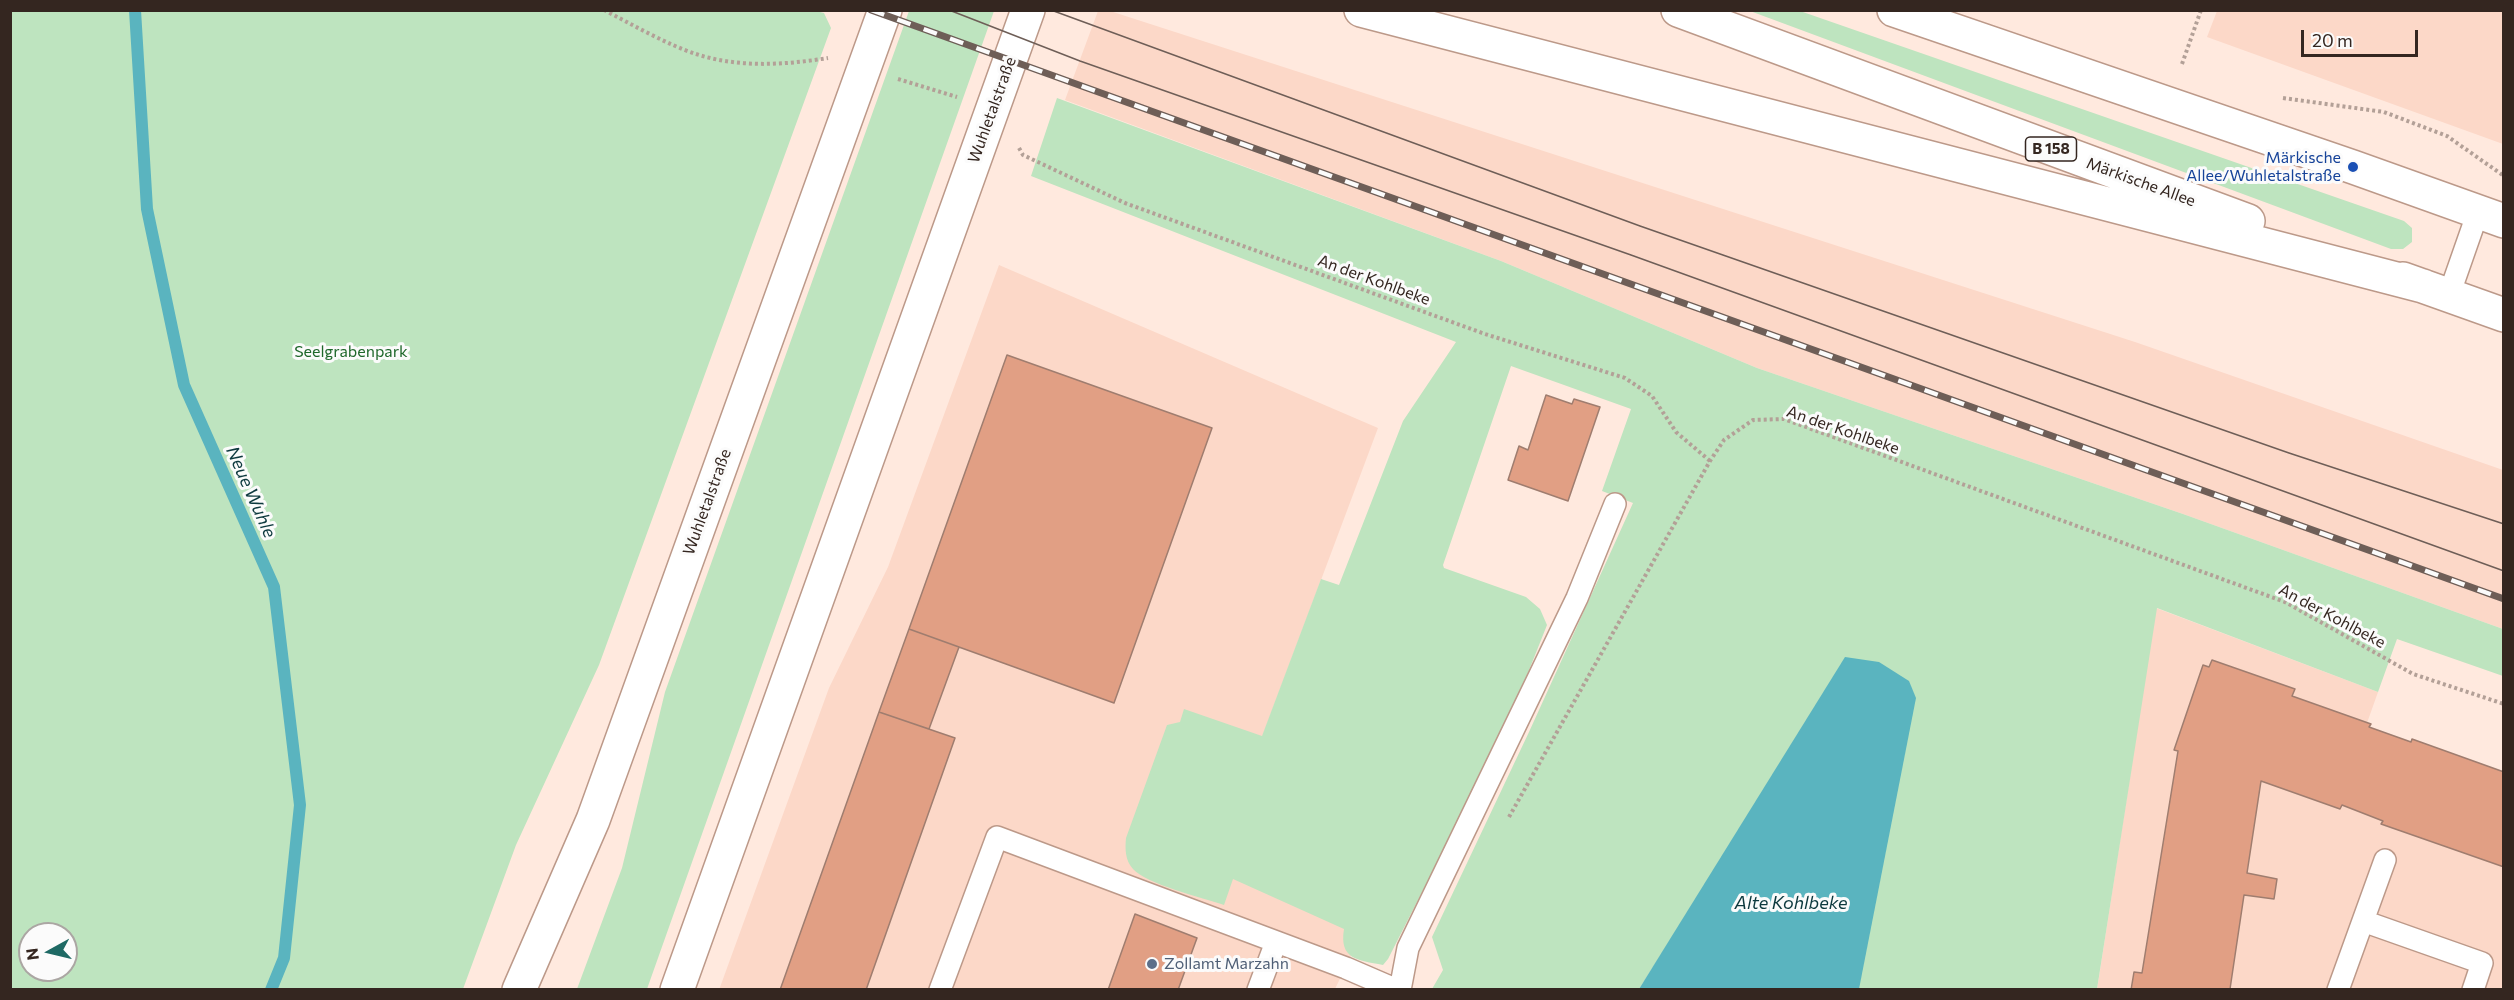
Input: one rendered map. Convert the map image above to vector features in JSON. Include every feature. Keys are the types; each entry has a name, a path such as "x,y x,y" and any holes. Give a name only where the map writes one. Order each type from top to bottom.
{"main road":[{"name":"Wuhletalstraße","path":"519,990 593,820 885,10"},
{"name":"Wuhletalstraße","path":"677,990 1028,10"},
{"path":"1361,10 2436,291"},
{"name":"Märkische Allee","path":"1678,10 2504,315"},
{"path":"1894,10 2353,167 2491,217"}],"lane":[{"path":"2436,291 2491,217"},
{"path":"940,990 997,837 1398,990 1408,948 1576,598 1616,504"},
{"path":"2338,990 2385,860"},
{"path":"2363,921 2482,963 2473,990"},
{"path":"1258,990 1276,942"}],"path":[{"path":"604,10 695,54 750,64 795,63 831,57 993,108"},
{"path":"2182,64 2201,10"},
{"path":"2283,98 2384,112 2447,135 2504,176"},
{"name":"An der Kohlbeke","path":"993,108 1023,155 1125,203 1485,334 1625,378 1652,396 1676,432 1710,460 1724,440 1753,420 1784,419 2285,602 2413,674 2504,704"},
{"path":"1508,819 1710,460"}],"shaded area":[{"path":"1098,11 1110,11 2135,342 2503,470 2503,629 2183,514 1757,368 1501,261 1065,100"},
{"path":"2217,11 2503,11 2503,144 2207,37"},
{"path":"999,265 1378,428 1216,860 1360,937 1335,989 719,990 829,688 888,567"},
{"path":"2156,608 2378,692 2367,723 2371,724 2369,727 2410,742 2412,739 2503,772 2503,989 2097,990"}],"green space":[{"name":"Seelgrabenpark","path":"11,11 816,11 824,13 831,28 599,665 516,845 463,989 11,989"},
{"path":"909,11 994,11 647,989 577,989 622,868 665,692"},
{"path":"1750,11 1800,11 2404,221 2412,228 2412,242 2403,249 2391,249"},
{"path":"1057,98 1501,261 1757,368 2183,514 2503,629 2503,676 2397,639 2378,692 2157,608 2097,989 1859,990 1859,987 1687,914 1639,989 1432,989 1443,970 1432,937 1529,732 1633,503 1602,491 1631,409 1511,366 1443,565 1444,568 1526,597 1540,609 1547,625 1508,723 1388,959 1383,965 1352,956 1344,947 1344,929 1233,879 1224,905 1162,885 1140,875 1130,866 1127,858 1126,838 1167,725 1180,722 1184,709 1262,736 1321,579 1339,585 1403,421 1456,342 1031,176"}],"water":[{"name":"Alte Kohlbeke","path":"1845,657 1879,662 1909,681 1916,698 1859,989 1639,989"}],"building":[{"path":"1007,355 1212,428 1114,703 909,629"},
{"path":"1546,395 1572,404 1574,399 1600,407 1568,501 1508,480 1519,446 1528,450"},
{"path":"909,629 959,647 929,729 879,712"},
{"path":"2212,660 2295,689 2292,696 2371,724 2369,727 2411,742 2412,739 2504,772 2504,867 2381,824 2383,821 2342,805 2340,809 2261,781 2247,873 2277,879 2274,899 2244,895 2230,989 2232,990 2131,990 2134,972 2142,973 2178,751 2174,750 2203,665 2209,667"},
{"path":"879,712 955,738 866,990 780,990"},
{"name":"Zollamt Marzahn","path":"1135,914 1197,938 1178,990 1108,990"}],"waterway":[{"name":"Neue Wuhle","path":"135,10 147,209 184,385 274,587 300,805 284,958 271,990"}],"tram line":[{"path":"949,10 1080,61 1631,255 2504,571"},
{"path":"1051,10 1640,226 2289,453 2504,524"}],"railway":[{"path":"871,10 2504,599"}],"place":[{"name":"Märkische Allee/Wuhletalstraße","path":"2353,167"},
{"name":"Zollamt Marzahn","path":"1152,964"}]}
